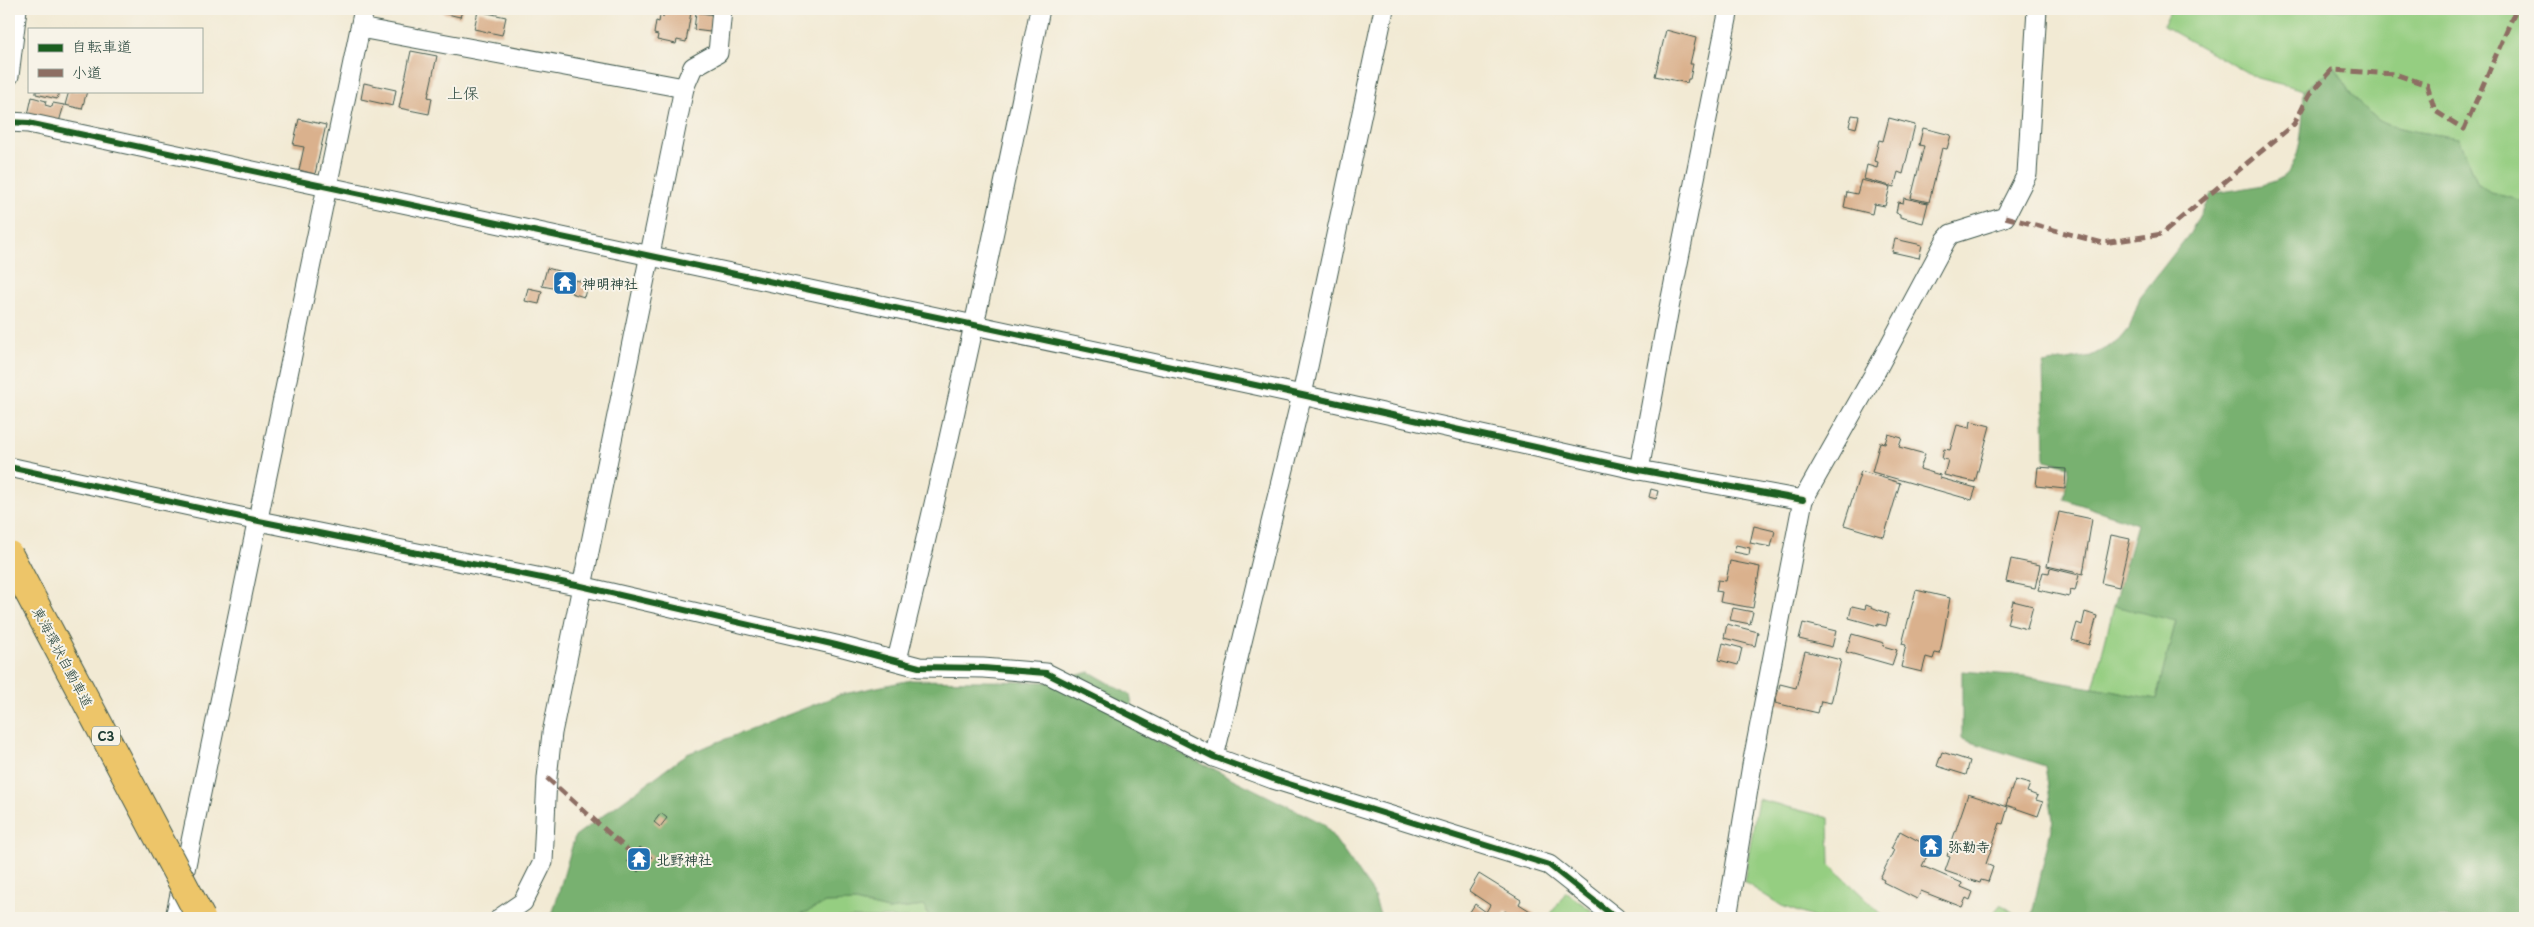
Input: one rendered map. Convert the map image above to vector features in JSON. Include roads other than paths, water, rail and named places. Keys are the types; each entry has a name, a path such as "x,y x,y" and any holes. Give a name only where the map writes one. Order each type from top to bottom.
{"highway":[{"name":"東海環状自動車道","path":"9,555 201,918"}],"street":[{"path":"9,76 17,9"},
{"path":"175,918 364,9"},
{"path":"500,918 523,902 542,862 547,778 552,733 684,88 693,67 718,53 722,9"},
{"path":"897,660 943,472 1040,9"},
{"path":"1214,757 1302,395 1384,9"},
{"path":"1639,470 1669,308 1729,9"},
{"path":"1727,918 1752,765 1803,500 1877,369 1946,240 1951,234 2005,217 2027,174 2037,9"},
{"path":"360,28 684,88"},
{"path":"9,122 28,123 328,188 650,254 1639,470 1803,500"},
{"path":"9,467 259,521 582,586 920,667 983,668 1046,674 1214,757 1273,779 1549,865 1616,918"}],"place":[{"name":"神明神社","path":"565,283"},
{"name":"弥勒寺","path":"1931,846"},
{"name":"北野神社","path":"639,859"}],"district":[{"name":"上保","path":"463,92"}]}
